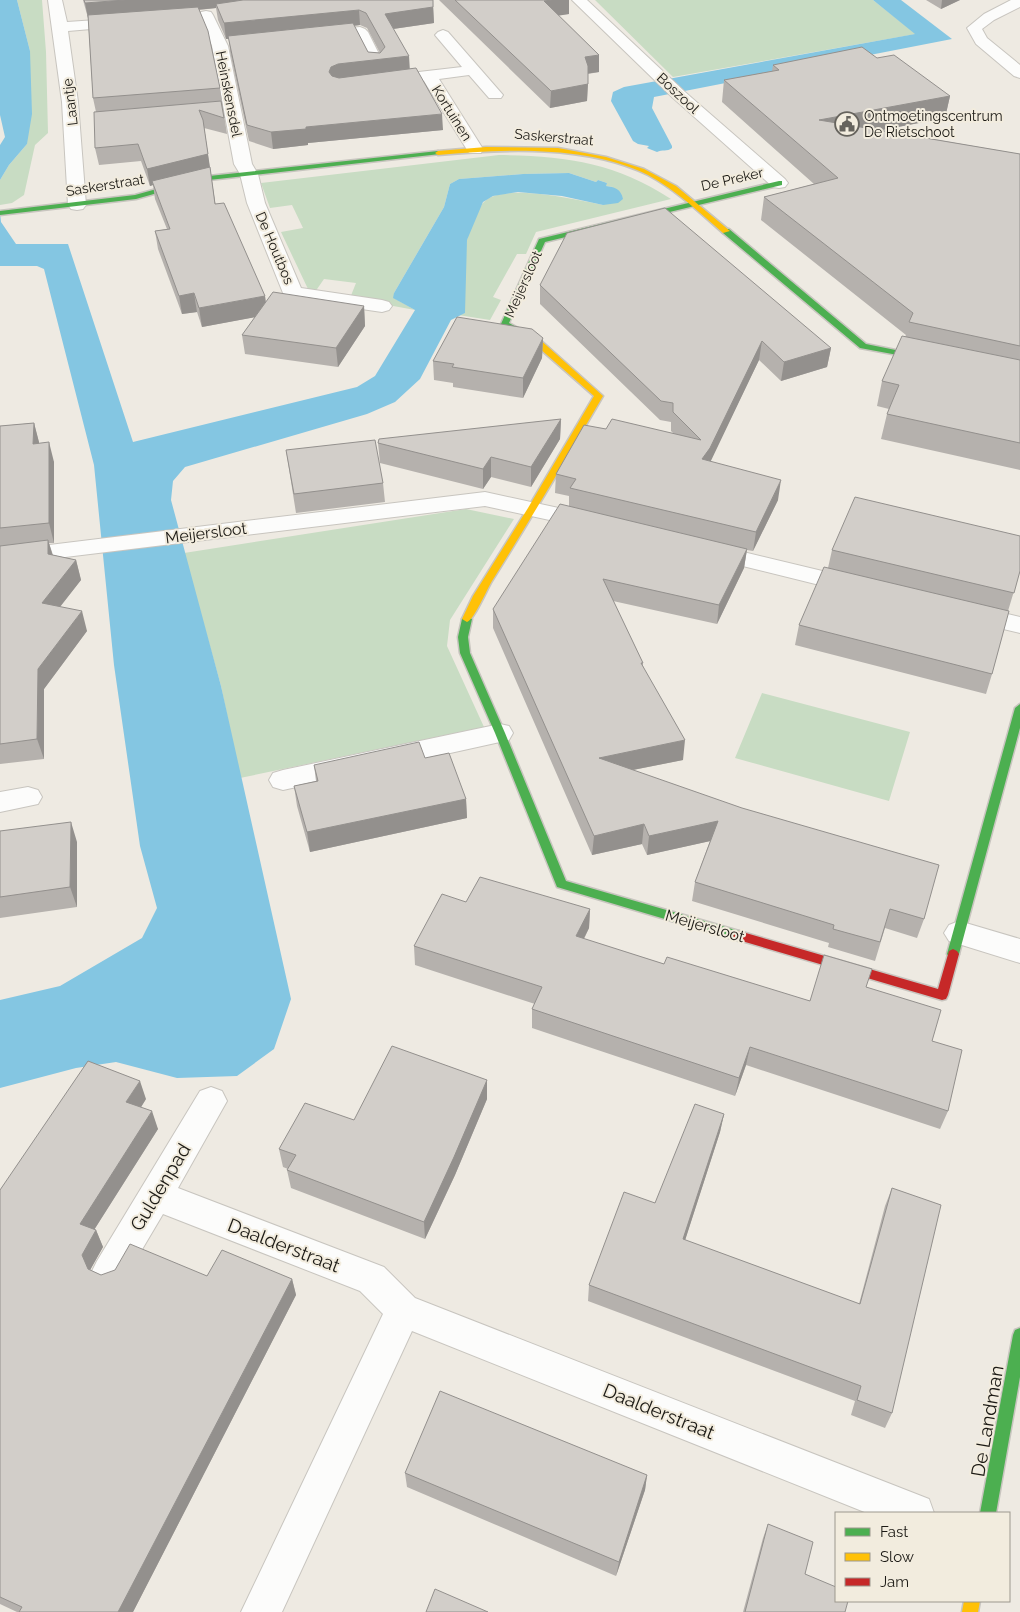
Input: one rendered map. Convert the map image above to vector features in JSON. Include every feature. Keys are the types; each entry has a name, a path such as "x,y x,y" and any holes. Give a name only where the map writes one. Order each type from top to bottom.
{"street":[{"name":"Laantje","path":"55,0 78,124 77,205"},
{"name":"Boszool","path":"579,0 679,94 779,183"},
{"path":"1018,69 981,42 974,28 989,17 1020,1"},
{"path":"187,17 225,12"},
{"name":"Heinskensdel","path":"206,15 217,39 243,164 249,174"},
{"path":"60,27 138,20"},
{"path":"304,38 360,32 376,64"},
{"path":"195,33 238,44"},
{"path":"443,35 495,95"},
{"path":"63,44 82,42"},
{"name":"Kortuinen","path":"370,83 474,70"},
{"name":"Kortuinen","path":"428,76 475,150"},
{"path":"212,112 232,110"},
{"name":"Saskerstraat","path":"0,213 136,197 200,178 475,150 540,149 601,157 653,175 692,204 863,346 942,362"},
{"name":"De Houtbos","path":"249,174 256,203 294,293 382,306"},
{"name":"De Preker","path":"692,204 779,183"},
{"name":"Meijersloot","path":"692,204 542,241 505,324 537,340 599,396 533,508 478,596 466,621 463,637 465,653 500,733 561,884 942,995 1020,708"},
{"name":"Meijersloot","path":"0,558 485,499 533,508"},
{"path":"533,508 615,528"},
{"path":"689,546 878,591"},
{"path":"954,609 1020,625"},
{"path":"283,780 500,733"},
{"path":"0,802 28,797"},
{"path":"959,933 1020,951"},
{"name":"Guldenpad","path":"109,1273 211,1101"},
{"name":"Daalderstraat","path":"155,1195 372,1279 403,1310 912,1512"},
{"path":"262,1612 403,1310"},
{"name":"De Landman","path":"988,1512 1020,1335"}],"green space":[{"path":"17,0 42,0 46,52 48,133 35,145 24,195 12,203 0,205 0,180 9,165 27,144 30,51"},
{"path":"595,0 873,0 916,34 673,77"},
{"path":"499,155 546,157 589,163 630,177 671,199 536,232 526,254 517,254 493,297 501,300 490,320 458,315 465,313 467,240 474,220 484,202 494,196 507,193 523,193 541,194 603,205 613,187 605,186 607,183 598,180 596,182 569,173 523,174 459,179 450,184 444,207 394,293 394,298 415,310 350,298 356,283 324,279 315,292 308,289 281,232 303,228 292,205 270,208 261,183"},
{"path":"466,509 514,519 450,620 447,646 484,727 240,778 221,686 184,553"},
{"path":"762,693 910,732 889,801 735,758"}],"water":[{"path":"0,0 17,0 30,51 32,114 27,144 9,165 0,180 0,145 5,137 0,115"},
{"path":"873,0 901,0 952,39 654,97 652,108 672,146 670,149 657,152 647,148 649,146 633,141 611,101 613,92 624,87 915,34"},
{"path":"569,173 596,182 598,180 607,183 606,186 619,191 623,199 618,203 603,205 562,196 518,192 493,196 483,202 467,240 465,313 451,320 420,379 395,402 367,414 185,467 173,481 171,500 221,686 291,999 274,1049 237,1076 177,1078 116,1062 76,1068 0,1088 0,1000 60,986 142,938 157,908 140,846 114,665 94,465 44,269 37,266 0,266 0,213 1,222 16,244 68,244 133,442 357,387 375,376 415,310 393,298 394,293 444,207 450,184 459,179 523,174"}],"building":[{"path":"84,0 125,0 85,3"},
{"path":"243,0 433,0 433,7 385,14 409,56 338,64 331,67 329,72 332,76 339,78 416,68 442,114 271,132 247,125 228,36 353,23 368,52 380,53 385,47 366,13 359,10 224,23 216,4"},
{"path":"455,0 552,0 544,1 599,55 585,57 588,66 588,84 551,91"},
{"path":"198,7 208,31 220,88 93,98 88,15"},
{"path":"862,47 877,58 894,55 950,96 819,120 1020,154 1020,346 909,322 913,313 764,197 838,178 724,80 779,70 773,65"},
{"path":"221,101 224,118 199,110 203,120 208,154 147,169 138,144 95,148 94,112"},
{"path":"210,167 215,204 224,203 265,296 199,308 194,293 179,296 155,231 170,229 152,181"},
{"path":"665,208 831,348 784,362 762,341 710,448 702,459 781,480 756,532 570,488 576,479 556,474 584,425 606,429 612,419 701,440 673,412 673,403 661,401 540,285 567,233"},
{"path":"273,292 364,306 336,348 242,335"},
{"path":"457,317 532,329 543,338 523,378 452,367 454,364 433,361"},
{"path":"902,336 1020,360 1020,443 887,414 899,385 882,381"},
{"path":"561,419 531,467 491,457 483,469 378,443 379,439"},
{"path":"34,423 33,444 49,442 49,523 0,528 0,426"},
{"path":"375,440 383,483 294,494 286,450"},
{"path":"855,497 1020,536 1020,571 1014,593 832,550"},
{"path":"560,504 747,549 719,605 603,579 643,663 641,663 685,740 599,758 742,808 939,865 924,919 890,909 880,942 833,929 834,925 695,882 718,821 649,836 644,824 594,836 493,609"},
{"path":"48,540 48,554 76,560 42,603 82,611 38,669 37,739 0,744 0,546"},
{"path":"824,567 1009,611 992,674 799,625"},
{"path":"419,742 425,758 449,753 466,799 307,832 294,786 318,781 314,765"},
{"path":"71,822 70,887 0,897 0,831"},
{"path":"480,877 590,909 576,936 664,964 667,957 810,1001 824,955 872,969 866,987 941,1010 932,1041 962,1050 948,1111 750,1047 739,1078 532,1009 542,987 414,946 442,894 466,902"},
{"path":"392,1046 487,1080 424,1222 287,1170 296,1155 279,1149 305,1103 354,1120"},
{"path":"88,1061 140,1081 126,1102 152,1111 80,1224 96,1230 82,1255 88,1269 101,1275 115,1270 130,1244 207,1276 222,1250 292,1279 118,1612 19,1612 22,1607 0,1597 0,1190"},
{"path":"695,1104 724,1114 683,1239 860,1304 892,1188 941,1205 892,1413 857,1400 861,1386 589,1285 624,1192 655,1203"},
{"path":"440,1391 647,1475 619,1562 405,1473"},
{"path":"768,1524 813,1542 805,1574 835,1587 835,1602 848,1602 845,1612 745,1612"},
{"path":"435,1589 488,1612 426,1612"}],"traffic: fast":[{"path":"0,213 136,197 200,179 438,153"},
{"path":"534,339 505,324 542,241 779,183"},
{"path":"726,231 863,346 930,359"},
{"path":"467,619 463,637 465,653 500,733 561,884 739,936"},
{"path":"953,954 1020,708"},
{"path":"988,1512 1020,1335"}],"traffic: slow":[{"path":"438,153 510,148 558,150 606,159 651,174 673,188 726,231"},
{"path":"467,619 478,596 533,508 599,396 534,339"},
{"path":"970,1612 972,1602"}],"traffic: jam":[{"path":"739,936 942,995 953,954"}],"place":[{"name":"Ontmoetingscentrum De Rietschoot","path":"847,124"}]}
